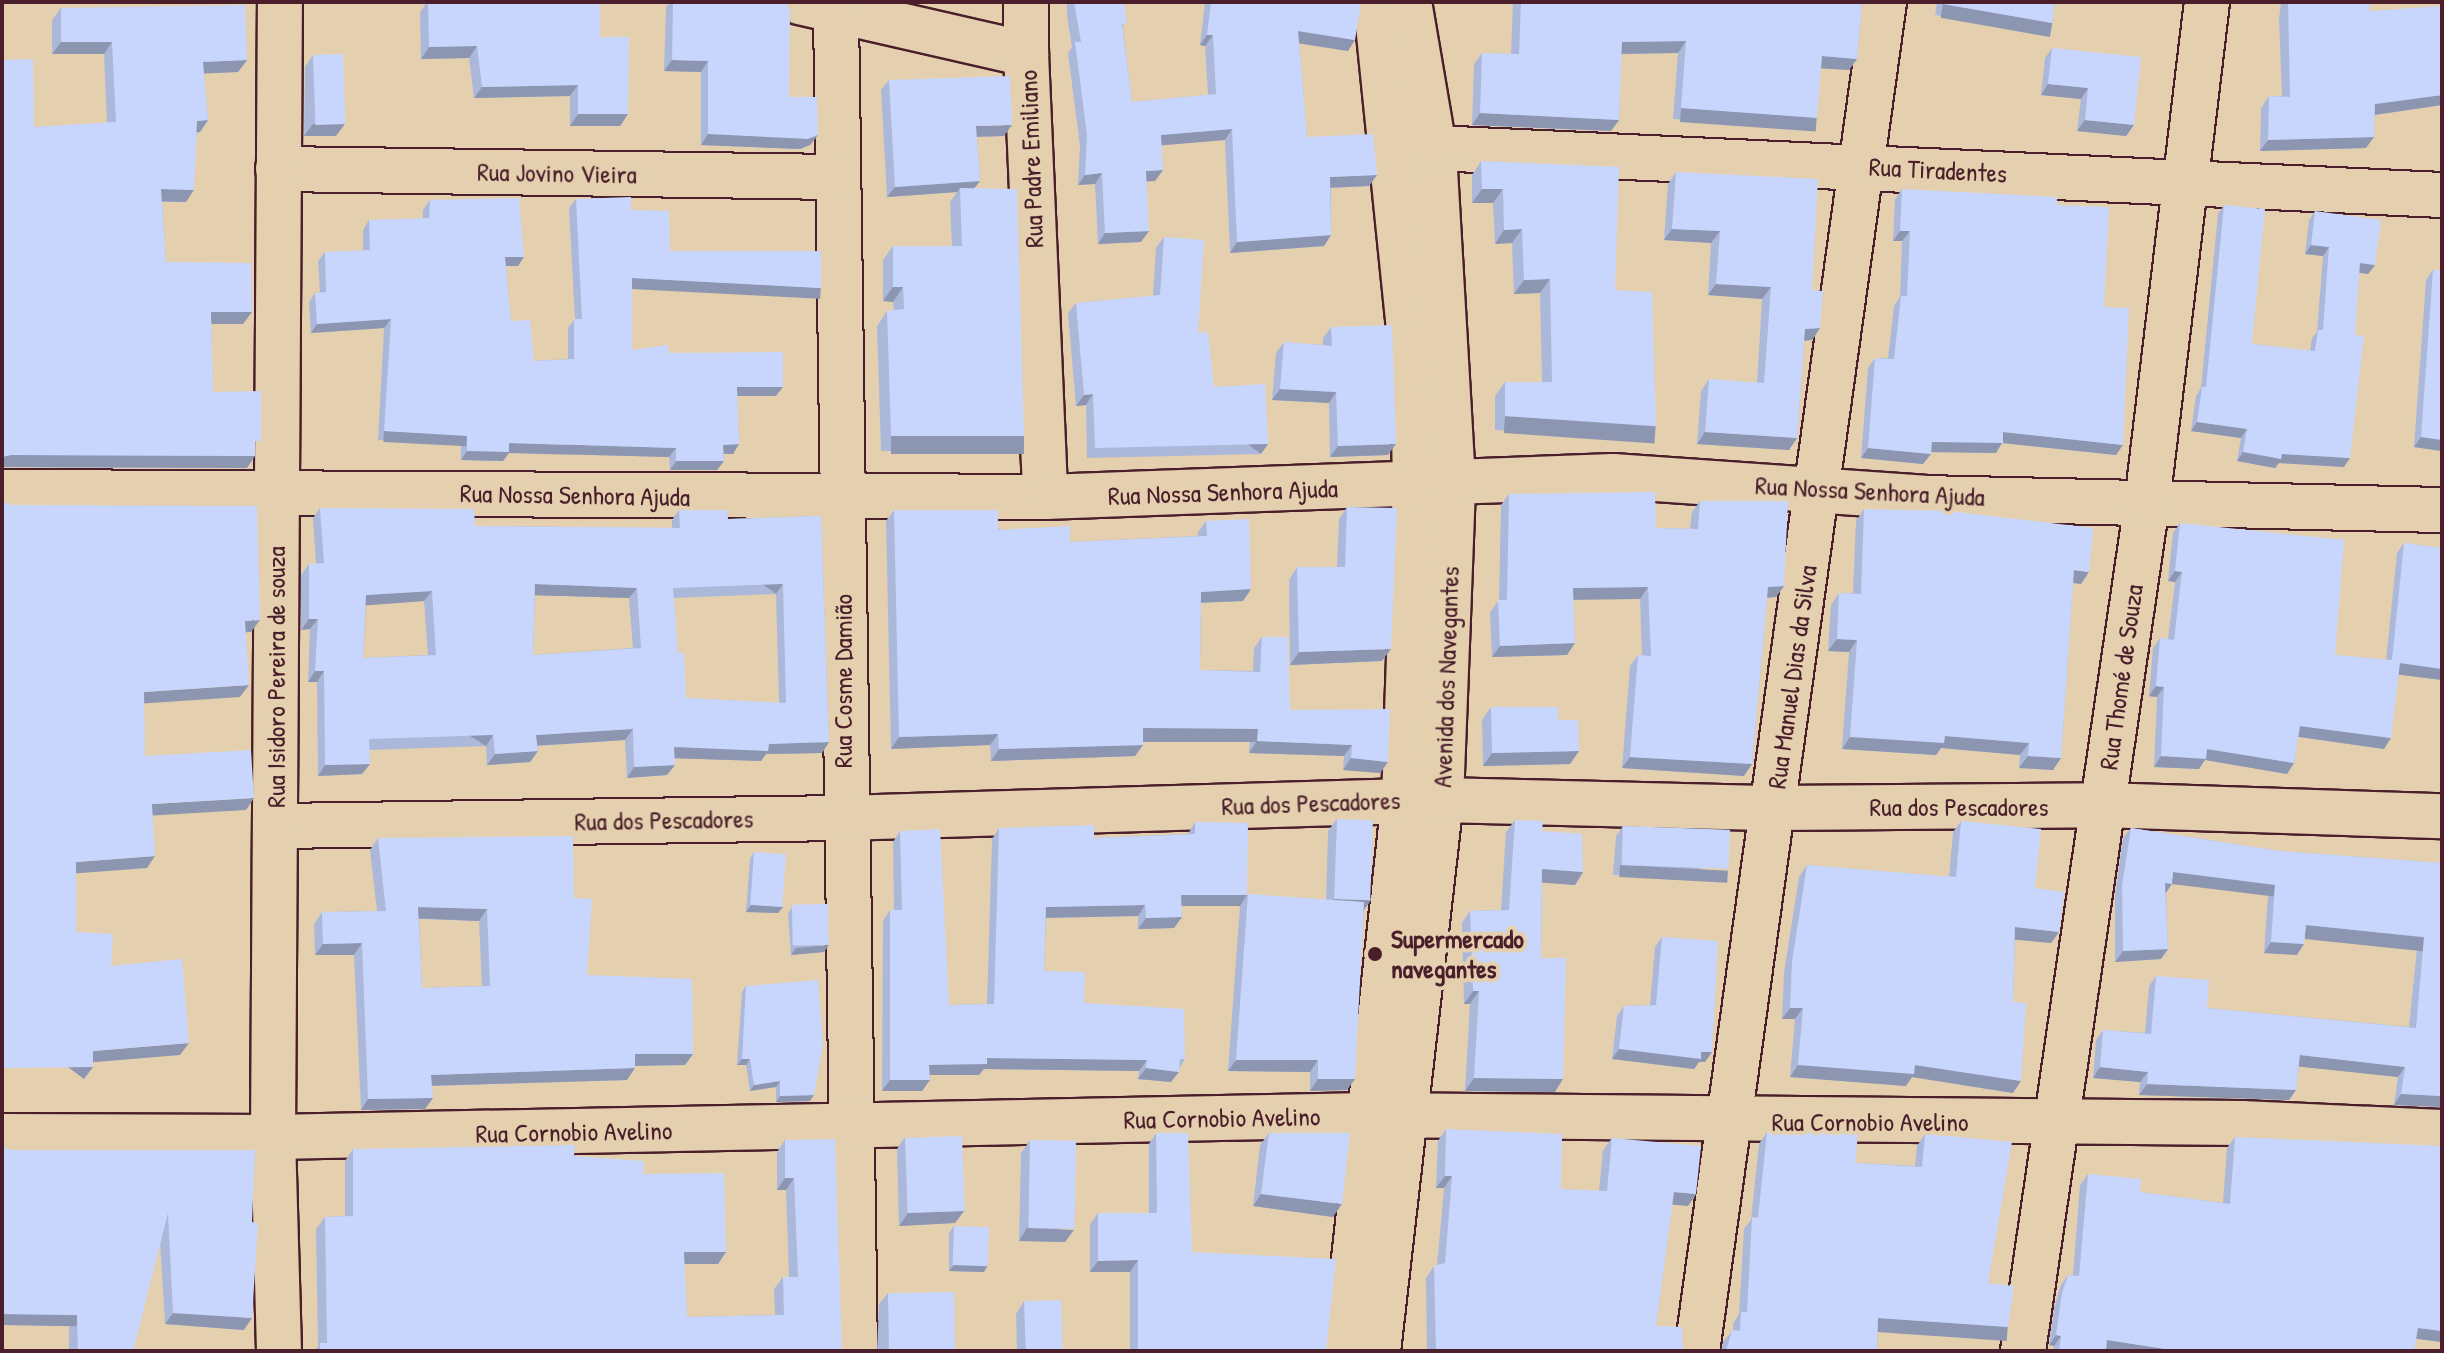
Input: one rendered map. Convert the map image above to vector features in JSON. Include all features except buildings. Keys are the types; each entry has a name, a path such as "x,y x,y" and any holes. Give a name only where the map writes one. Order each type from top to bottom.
{"street":[{"name":"Rua Isidoro Pereira de souza","path":"279,1351 273,1137 277,826 274,491 280,2"},
{"path":"1026,2 1026,54"},
{"name":"Avenida dos Navegantes","path":"1376,2 1413,369 1434,484"},
{"name":"Avenida dos Navegantes","path":"1344,1351 1385,1116 1423,800 1434,484 1434,148 1409,2"},
{"name":"Rua Manuel Dias da Silva","path":"1697,1351 1884,2"},
{"name":"Rua Thomé de Souza","path":"2023,1351 2147,503 2188,182 2207,2"},
{"name":"Rua Padre Emiliano","path":"817,7 1026,54 1045,497"},
{"name":"Rua Cosme Damião","path":"817,7 836,177 844,499 843,818 855,1351"},
{"name":"Rua Tiradentes","path":"1434,148 2442,195"},
{"name":"Rua Jovino Vieira","path":"278,169 836,177"},
{"name":"Rua Nossa Senhora Ajuda","path":"2,492 274,491 844,499 1045,497 1613,476 1924,498 2442,510"},
{"name":"Rua dos Pescadores","path":"277,826 843,818 1423,800 1774,808 2102,805 2442,816"},
{"name":"Avenida dos Navegantes","path":"1378,1351 1385,1116"},
{"name":"Rua Cornobio Avelino","path":"2,1136 273,1137 1385,1116 2242,1123 2442,1132"}],"place":[{"name":"Supermercado navegantes","path":"1375,954"}]}
